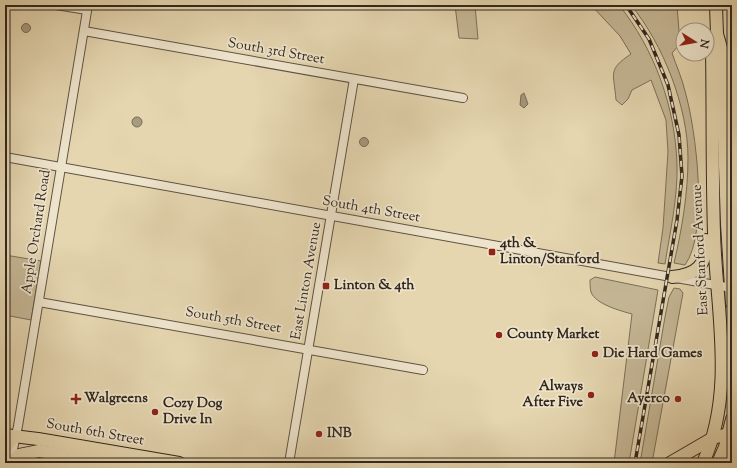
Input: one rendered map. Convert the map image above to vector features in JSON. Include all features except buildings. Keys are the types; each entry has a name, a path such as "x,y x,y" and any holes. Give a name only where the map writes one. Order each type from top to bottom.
{"main road":[{"name":"East Stanford Avenue","path":"716,5 717,34 721,48 732,304"},
{"name":"East Stanford Avenue","path":"703,463 718,421 723,386 716,286 712,179 712,49 717,34"},
{"path":"672,277 690,273 699,267 706,258 705,191 712,179"},
{"path":"718,463 730,433 732,419"},
{"path":"670,463 713,438 730,433"},
{"path":"5,447 10,436"},
{"name":"South 6th Street","path":"10,436 179,463"},
{"path":"10,463 19,454 39,451 111,463"}],"street":[{"path":"56,5 88,8"},
{"name":"Apple Orchard Road","path":"10,463 10,436 39,302 88,8"},
{"name":"South 3rd Street","path":"84,30 463,98"},
{"name":"East Linton Avenue","path":"289,463 354,79"},
{"name":"South 4th Street","path":"5,157 732,288"},
{"name":"South 5th Street","path":"39,302 423,370"}],"shaded area":[{"path":"455,5 475,5 478,39 459,38"},
{"path":"591,5 619,5 632,22 653,60 667,101 675,143 677,176 665,264 658,263 663,228 668,152 666,120 651,80 632,90 628,99 622,105 616,100 614,78 615,68 623,59 631,54 620,36"},
{"path":"631,5 677,5 678,22 675,22 675,50 672,53 682,81 689,108 696,154 698,180 697,229 692,250 685,265 674,263 682,224 687,184 688,158 684,118 672,77 663,57 643,21"},
{"path":"26,23 31,28 26,33 21,28"},
{"path":"524,93 528,104 524,108 520,105 521,95"},
{"path":"137,117 142,122 137,127 132,122"},
{"path":"362,138 366,138 368,142 366,146 362,146 360,144 360,140"},
{"path":"5,255 41,261 31,320 5,315"},
{"path":"595,277 658,290 629,463 614,463 632,314 609,306 593,296 591,292 590,280"},
{"path":"674,288 680,289 683,293 652,463 640,463 665,317 669,297"}],"railway":[{"path":"626,5 649,39 668,85 679,135 682,176 677,220 635,463"}],"place":[{"name":"4th & Linton/Stanford","path":"492,252"},
{"name":"Linton & 4th","path":"326,286"},
{"name":"County Market","path":"499,335"},
{"name":"Die Hard Games","path":"595,354"},
{"name":"Always After Five","path":"591,395"},
{"name":"Walgreens","path":"76,399"},
{"name":"Ayerco","path":"678,399"},
{"name":"Cozy Dog Drive In","path":"155,412"},
{"name":"INB","path":"319,434"}]}
